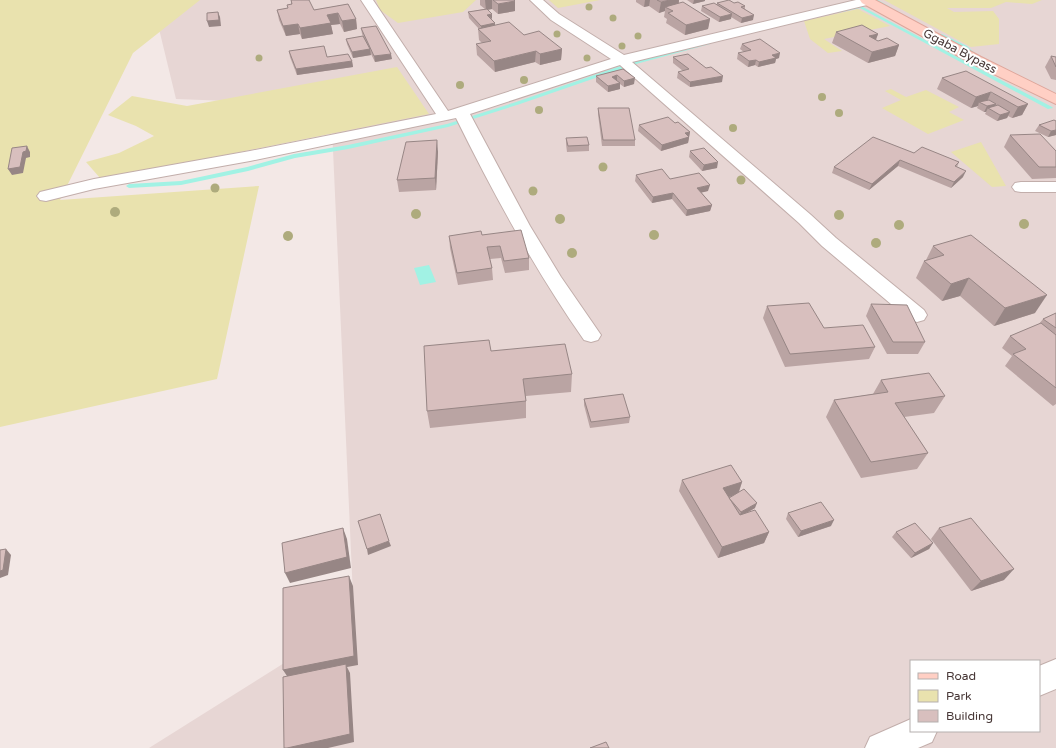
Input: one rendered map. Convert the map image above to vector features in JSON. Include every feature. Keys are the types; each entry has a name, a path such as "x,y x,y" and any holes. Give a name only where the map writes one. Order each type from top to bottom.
{"street":[{"path":"367,0 445,117"},
{"path":"536,0 555,17 622,60 804,219 828,242 917,315"},
{"path":"46,196 94,184 250,156 445,117 622,60 867,0"},
{"name":"Ggaba Bypass","path":"867,0 976,60 1056,100"},
{"path":"461,112 509,204 575,313 591,335"},
{"path":"1021,187 1056,187"},
{"path":"1040,681 1056,674"},
{"path":"881,748 919,732"}],"shaded area":[{"path":"152,0 1056,0 1056,748 149,748 354,619 331,105 176,99"}],"green space":[{"path":"0,0 200,0 133,53 60,200 259,186 217,379 0,427"},
{"path":"376,0 476,0 463,12 398,23 380,10"},
{"path":"549,0 600,0 558,8"},
{"path":"884,0 1042,0 1032,4 1006,2 991,8 947,8 954,12 993,11 999,19 999,44 971,47"},
{"path":"858,9 890,26 824,39 842,51 828,53 810,39 804,21"},
{"path":"397,67 429,114 176,165 100,178 86,162 119,153 154,136 136,126 108,115 132,96 187,106"},
{"path":"891,89 906,97 926,90 959,107 949,112 964,120 928,134 882,108 901,100 885,91"},
{"path":"981,142 1006,186 992,187 951,152"}],"water":[{"path":"429,265 436,282 420,285 414,268"}],"building":[{"path":"291,0 309,0 314,10 348,4 356,19 342,21 338,13 327,15 331,23 300,28 298,24 283,26 277,10 288,8 287,5 292,4"},
{"path":"493,0 514,0 515,1 498,4"},
{"path":"657,0 670,0 661,2"},
{"path":"729,0 734,3 738,2 745,6 741,7 754,15 742,18 717,3"},
{"path":"683,2 710,19 686,25 668,13 673,11 665,7"},
{"path":"714,3 732,14 720,17 702,6"},
{"path":"487,9 492,14 487,15 495,23 481,26 468,12"},
{"path":"218,12 219,20 207,21 207,13"},
{"path":"509,22 524,35 539,31 562,49 540,54 536,51 494,61 476,44 491,41 478,29"},
{"path":"862,25 878,34 869,36 878,41 887,38 899,45 872,52 836,32"},
{"path":"376,26 391,54 374,56 361,28"},
{"path":"363,36 370,49 352,52 346,39"},
{"path":"760,39 780,53 772,55 776,58 759,62 756,60 749,61 738,53 751,50 742,44"},
{"path":"324,46 327,57 348,54 352,61 296,69 289,51"},
{"path":"688,54 706,68 711,67 723,76 690,82 678,72 689,69 673,57"},
{"path":"1051,56 1056,57 1056,67"},
{"path":"623,69 635,78 624,81 617,75 612,77 620,83 608,86 596,76"},
{"path":"966,71 1028,104 1018,107 991,92 976,97 942,78"},
{"path":"989,100 996,104 987,106 979,102"},
{"path":"998,105 1010,112 1000,115 988,108"},
{"path":"598,108 629,108 635,140 603,140"},
{"path":"668,117 675,123 678,122 690,132 685,133 689,137 662,145 639,125"},
{"path":"1054,120 1056,121 1056,130 1051,131 1039,125"},
{"path":"1040,134 1056,151 1056,167 1039,167 1010,135"},
{"path":"587,137 589,145 568,146 566,138"},
{"path":"873,137 914,153 922,147 959,162 955,166 966,171 954,182 900,160 872,184 834,167"},
{"path":"437,140 435,178 397,180 406,142"},
{"path":"27,146 26,151 23,152 20,167 8,169 12,148"},
{"path":"704,148 718,162 704,165 690,151"},
{"path":"662,169 670,179 699,173 710,185 697,188 712,205 687,210 673,193 653,197 636,175"},
{"path":"521,230 529,258 504,261 500,246 487,247 492,268 457,273 449,236 481,231 482,235"},
{"path":"971,235 1047,295 1005,308 969,278 951,284 924,261 944,255 933,246"},
{"path":"809,303 824,328 863,325 875,347 790,354 767,306"},
{"path":"871,304 907,305 925,342 893,342"},
{"path":"1056,313 1056,328 1043,319"},
{"path":"1041,323 1056,335 1056,388 1013,354 1026,349 1010,336"},
{"path":"489,340 491,351 565,344 572,374 523,379 526,401 427,411 424,346"},
{"path":"929,373 945,396 895,403 928,453 871,462 834,400 888,392 881,380"},
{"path":"623,394 630,417 591,422 584,399"},
{"path":"731,465 742,482 723,488 740,515 755,510 769,532 722,547 682,480"},
{"path":"744,489 757,503 741,512 729,498"},
{"path":"821,502 834,520 801,531 788,513"},
{"path":"380,514 389,541 367,549 358,521"},
{"path":"971,518 1014,569 981,581 939,528"},
{"path":"915,523 933,543 915,553 896,532"},
{"path":"343,528 347,557 285,573 282,543"},
{"path":"6,549 3,570 0,571 0,550"},
{"path":"349,576 354,656 283,670 283,588"},
{"path":"346,664 350,734 284,748 283,677"},
{"path":"606,742 609,748 590,748"}],"waterway":[{"path":"875,0 907,18"},
{"path":"837,12 861,7 1050,108"},
{"path":"940,35 965,47 975,55"},
{"path":"129,186 181,183 248,169 294,156 348,147 448,125 518,103 634,63 708,43"}]}
